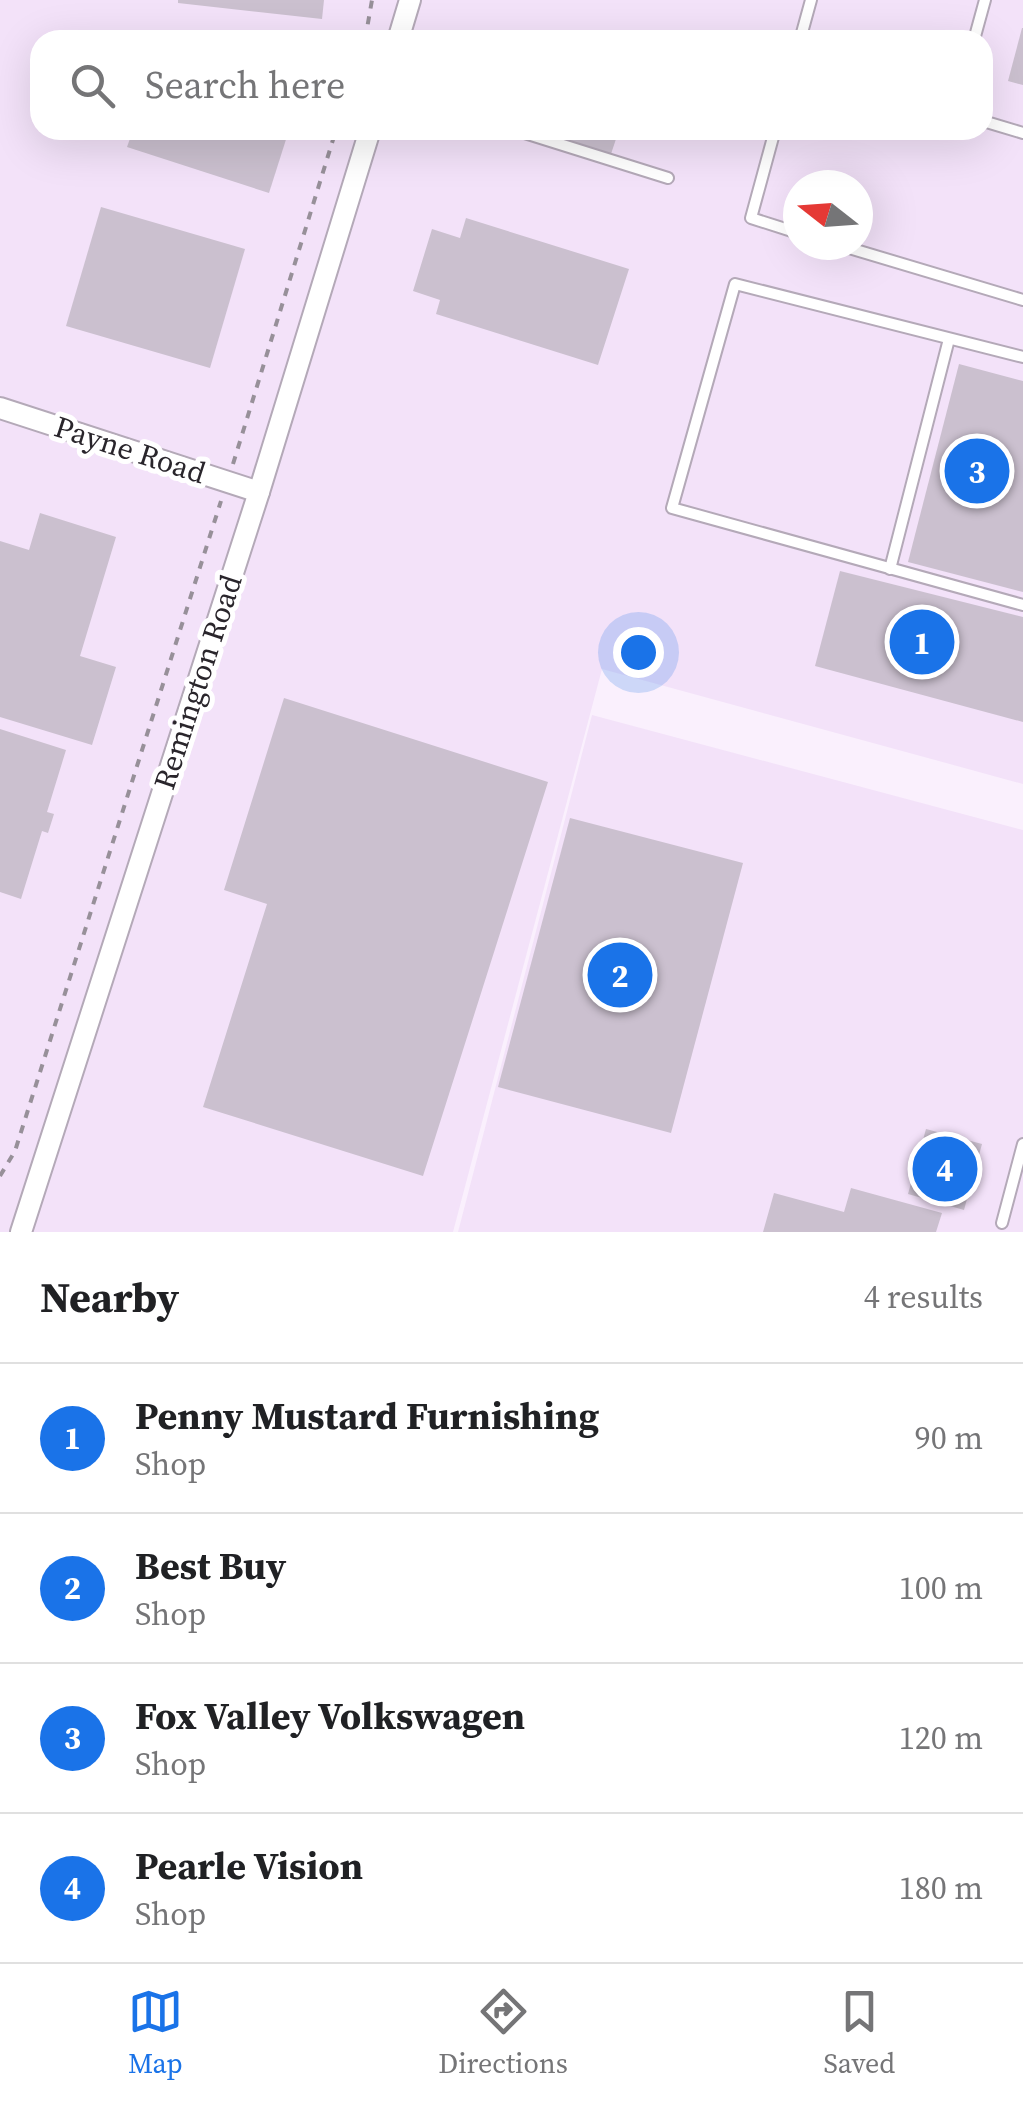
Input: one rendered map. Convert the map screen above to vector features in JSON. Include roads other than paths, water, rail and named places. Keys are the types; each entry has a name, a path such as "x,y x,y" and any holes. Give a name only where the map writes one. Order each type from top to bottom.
{"street":[{"path":"401,30 410,0"},
{"name":"Remington Road","path":"21,1232 259,492 367,140"},
{"name":"Payne Road","path":"0,408 259,492"}],"lane":[{"path":"802,30 810,0"},
{"path":"977,30 985,0"},
{"path":"993,125 1023,133"},
{"path":"546,140 668,178"},
{"path":"772,140 751,218 783,228"},
{"path":"873,255 1023,300"},
{"path":"1023,358 734,284 672,508 1023,606"},
{"path":"890,568 949,338"},
{"path":"1002,1222 1023,1144"}],"place":[{"name":"Fox Valley Volkswagen","path":"977,471"},
{"name":"Penny Mustard Furnishing","path":"922,642"},
{"name":"Best Buy","path":"620,975"},
{"name":"Pearle Vision","path":"945,1169"}]}
